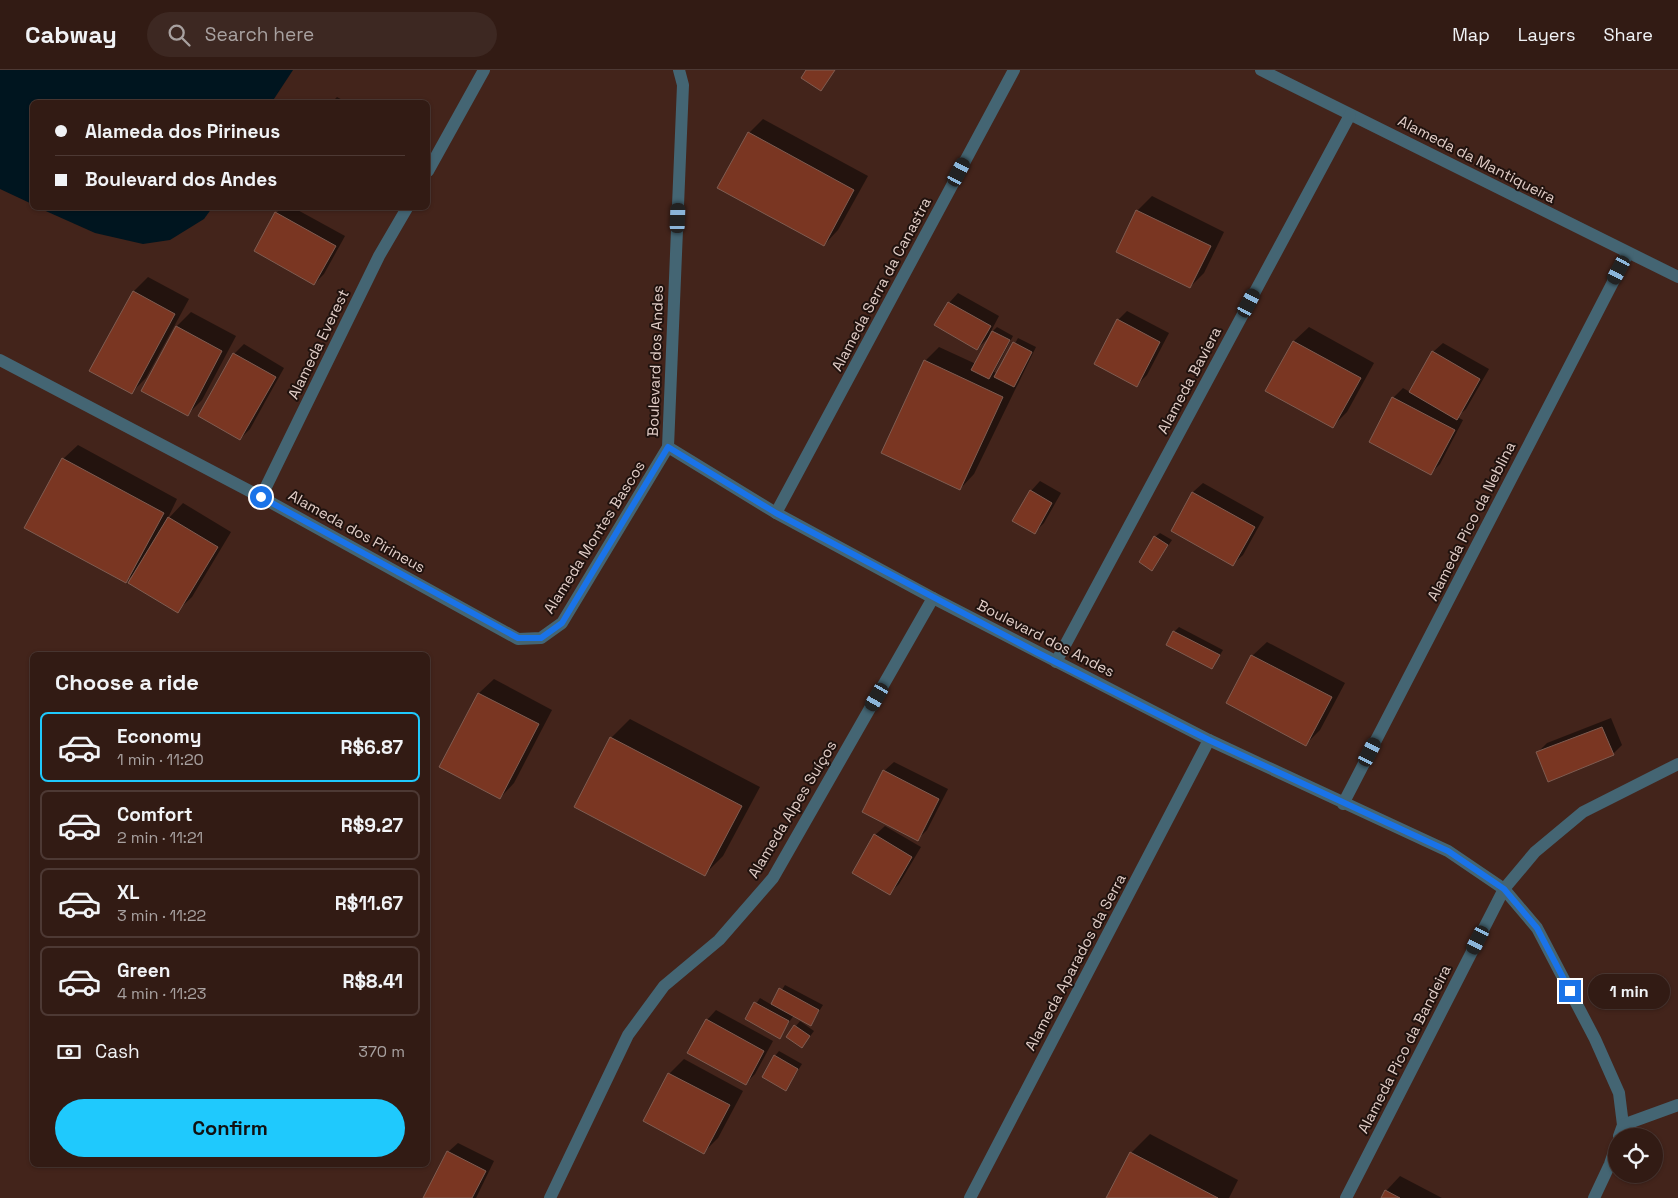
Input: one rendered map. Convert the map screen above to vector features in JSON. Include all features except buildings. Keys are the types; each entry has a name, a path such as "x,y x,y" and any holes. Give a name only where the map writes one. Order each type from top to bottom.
{"street":[{"path":"430,167 484,70"},
{"name":"Boulevard dos Andes","path":"679,70 684,85 668,447 776,513 933,598 1209,740 1343,804 1448,851 1504,889 1537,928 1595,1039 1619,1093 1621,1128"},
{"name":"Alameda Serra da Canastra","path":"776,513 1014,70"},
{"name":"Alameda da Mantiqueira","path":"1261,70 1678,277"},
{"name":"Alameda Baviera","path":"1056,662 1350,114"},
{"name":"Alameda Everest","path":"261,497 379,256 406,210"},
{"name":"Alameda Pico da Neblina","path":"1343,804 1628,253"},
{"name":"Alameda dos Pirineus","path":"0,360 261,497 518,638 541,638"},
{"name":"Alameda Montes Bascos","path":"541,638 562,623 668,447"},
{"name":"Alameda Alpes Suíços","path":"550,1198 628,1035 664,986 719,940 773,878 933,598"},
{"name":"Alameda Aparados da Serra","path":"970,1198 1209,740"},
{"name":"Alameda Pico da Bandeira","path":"1346,1198 1504,889 1535,852 1583,812 1678,764"},
{"path":"1628,1128 1678,1105"},
{"path":"1594,1198 1608,1168"}],"water":[{"path":"0,70 293,70 273,100 30,100 30,203 0,189"},
{"path":"43,210 211,210 204,219 170,240 143,244 95,233"}],"route":[{"path":"261,497 518,638 541,638 562,623 668,447 776,513 1038,653 1209,740 1343,804 1448,851 1504,889 1537,928 1570,991"}]}
